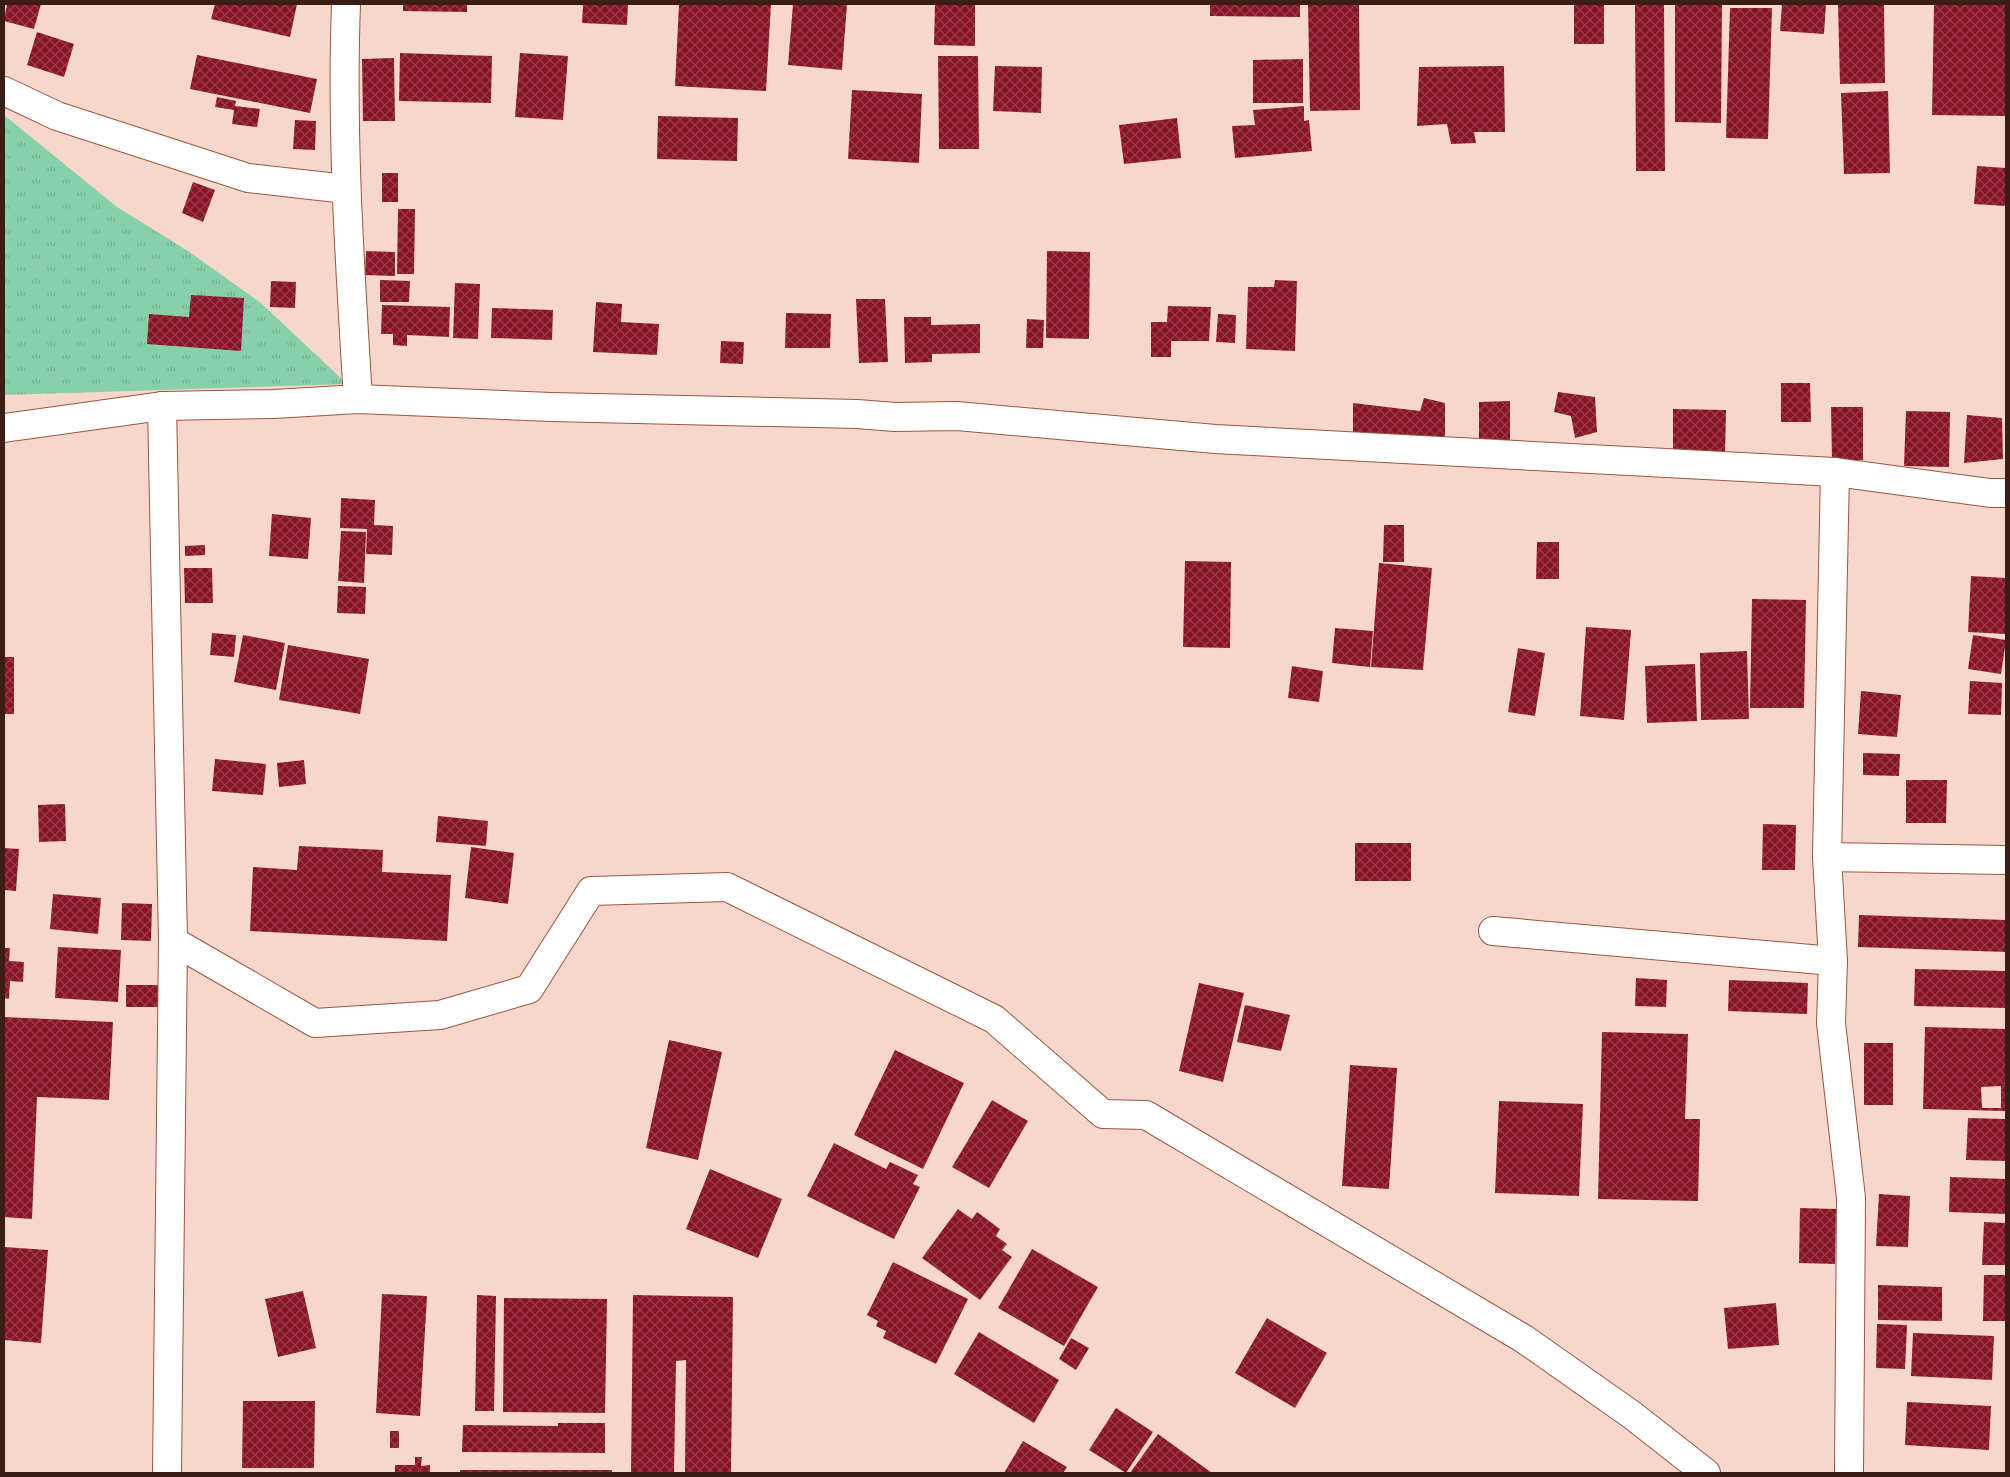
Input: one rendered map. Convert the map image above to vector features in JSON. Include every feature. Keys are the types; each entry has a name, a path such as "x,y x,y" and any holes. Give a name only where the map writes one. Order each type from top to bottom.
{"street":[{"path":"346,4 344,66 346,189 358,399"},
{"path":"4,91 57,116 248,178 346,189"},
{"path":"4,428 162,406 274,404 358,399 551,407 857,414 895,417 957,416 1215,439 1835,472 1990,493 2006,493"},
{"path":"162,406 173,941 167,1473"},
{"path":"1835,472 1827,857 1833,961 1831,1023 1851,1198 1849,1473"},
{"path":"1827,857 2006,860"},
{"path":"173,941 315,1023 440,1014 529,989 591,891 727,887 994,1019 1103,1114 1146,1115 1524,1339 1632,1415 1706,1473"},
{"path":"1493,931 1833,961"}],"green space":[{"path":"4,115 117,207 188,251 261,303 347,384 4,395"}],"building":[{"path":"7,4 41,4 34,29 4,21"},
{"path":"215,4 297,4 290,37 211,19"},
{"path":"403,4 467,4 467,12 403,11"},
{"path":"583,4 628,4 627,25 582,23"},
{"path":"679,4 771,4 766,91 675,86"},
{"path":"793,4 847,4 842,70 788,65"},
{"path":"935,4 975,4 975,46 934,45"},
{"path":"1210,4 1300,4 1300,17 1210,16"},
{"path":"1308,4 1359,4 1360,110 1310,111"},
{"path":"1574,4 1604,4 1604,44 1574,44"},
{"path":"1635,4 1664,4 1665,171 1636,171"},
{"path":"1675,4 1722,4 1721,123 1675,122"},
{"path":"1782,4 1826,4 1824,34 1780,31"},
{"path":"1838,4 1884,4 1885,83 1840,84"},
{"path":"1934,4 2006,4 2006,116 1932,115"},
{"path":"1730,8 1772,8 1768,139 1726,138"},
{"path":"37,32 74,44 64,77 27,65"},
{"path":"400,53 492,56 491,103 399,101"},
{"path":"520,53 568,56 563,120 515,117"},
{"path":"197,55 317,79 310,113 190,89"},
{"path":"938,56 978,56 979,149 939,149"},
{"path":"394,58 395,121 363,121 362,59"},
{"path":"1303,59 1303,103 1253,103 1253,60"},
{"path":"995,66 1042,67 1041,113 993,111"},
{"path":"1504,66 1505,132 1474,132 1476,143 1451,144 1447,124 1417,126 1419,67"},
{"path":"852,90 922,94 919,163 848,159"},
{"path":"1888,91 1890,173 1844,174 1841,93"},
{"path":"217,97 236,101 235,106 260,109 257,127 232,124 234,110 215,107"},
{"path":"1304,106 1304,121 1309,120 1312,151 1235,158 1232,126 1255,125 1253,110"},
{"path":"658,116 738,118 737,161 657,159"},
{"path":"1177,118 1181,158 1124,164 1119,125"},
{"path":"295,120 316,121 315,150 293,149"},
{"path":"1977,166 2006,168 2006,206 1974,204"},
{"path":"382,173 398,173 398,202 382,202"},
{"path":"193,182 215,190 203,222 182,213"},
{"path":"398,209 415,209 414,274 397,274"},
{"path":"366,251 395,252 395,276 365,275"},
{"path":"1047,251 1090,252 1089,339 1046,338"},
{"path":"380,280 410,281 409,302 380,302"},
{"path":"1275,280 1297,281 1295,351 1246,349 1248,287 1274,287"},
{"path":"271,281 296,282 295,308 270,307"},
{"path":"455,283 480,284 478,339 453,338"},
{"path":"191,295 244,298 241,351 147,344 149,314 189,317"},
{"path":"856,299 885,299 888,362 859,363"},
{"path":"596,302 622,304 621,322 659,324 657,355 593,352"},
{"path":"382,305 450,307 449,337 407,335 407,346 393,345 393,334 381,334"},
{"path":"1168,306 1211,307 1209,341 1171,341 1171,357 1151,357 1151,322 1167,322"},
{"path":"492,308 553,310 552,340 491,338"},
{"path":"786,313 831,314 830,348 785,348"},
{"path":"1218,314 1236,315 1235,343 1216,342"},
{"path":"904,317 931,317 931,325 980,324 980,353 932,354 932,362 905,363"},
{"path":"1027,319 1044,320 1043,348 1026,348"},
{"path":"721,341 744,342 743,364 720,363"},
{"path":"1781,383 1810,383 1811,422 1781,422"},
{"path":"1558,392 1595,397 1597,432 1575,438 1571,416 1554,412"},
{"path":"1424,398 1445,403 1445,437 1353,438 1353,403 1420,411"},
{"path":"1510,401 1510,447 1479,447 1479,402"},
{"path":"1831,407 1863,407 1863,460 1832,461"},
{"path":"1673,409 1726,410 1725,456 1673,454"},
{"path":"1906,411 1950,412 1949,467 1904,466"},
{"path":"1967,415 2002,418 2003,459 1964,463"},
{"path":"341,498 375,500 374,525 393,526 392,555 366,554 367,529 340,528"},
{"path":"272,514 311,518 308,559 269,556"},
{"path":"1384,525 1404,525 1404,562 1383,562"},
{"path":"341,531 366,532 364,583 338,581"},
{"path":"1537,542 1559,542 1559,579 1536,579"},
{"path":"205,545 205,555 185,556 185,546"},
{"path":"1185,561 1231,562 1230,648 1183,647"},
{"path":"1379,563 1432,568 1423,670 1371,667"},
{"path":"184,568 212,568 213,603 185,603"},
{"path":"1971,576 2006,578 2006,634 1968,632"},
{"path":"338,586 366,587 365,614 337,613"},
{"path":"1752,599 1806,600 1804,708 1750,708"},
{"path":"1586,627 1631,630 1624,720 1580,716"},
{"path":"1335,628 1373,631 1370,667 1332,663"},
{"path":"212,633 236,635 234,657 210,655"},
{"path":"243,635 285,643 276,690 234,682"},
{"path":"1973,635 2006,640 2001,674 1968,669"},
{"path":"288,645 369,659 360,714 279,700"},
{"path":"1518,648 1545,653 1535,716 1508,712"},
{"path":"1747,651 1749,719 1701,720 1700,653"},
{"path":"4,657 14,657 14,714 4,714"},
{"path":"1695,664 1697,721 1647,723 1645,666"},
{"path":"1292,666 1323,671 1319,702 1288,698"},
{"path":"1970,681 2002,683 2001,715 1968,714"},
{"path":"1861,691 1901,695 1897,737 1858,734"},
{"path":"1863,753 1900,754 1899,776 1863,775"},
{"path":"215,759 266,764 263,795 212,791"},
{"path":"304,760 306,784 279,787 277,763"},
{"path":"1906,780 1947,780 1946,823 1906,823"},
{"path":"65,804 66,841 39,842 38,805"},
{"path":"438,816 488,821 486,846 436,842"},
{"path":"1763,824 1796,825 1795,870 1762,870"},
{"path":"1355,843 1411,843 1411,881 1355,881"},
{"path":"299,846 383,850 382,872 451,875 447,941 250,931 253,867 297,870"},
{"path":"471,847 514,853 508,904 465,898"},
{"path":"4,848 19,849 16,891 4,890"},
{"path":"53,894 101,898 98,934 50,929"},
{"path":"122,903 152,904 151,941 121,940"},
{"path":"1859,915 2006,920 2006,952 1858,947"},
{"path":"58,947 121,950 118,1002 55,998"},
{"path":"4,948 10,948 9,961 24,962 23,982 10,981 9,999 4,998"},
{"path":"1915,969 2006,971 2006,1008 1914,1006"},
{"path":"1636,978 1667,980 1666,1007 1635,1006"},
{"path":"1729,980 1808,983 1807,1014 1728,1011"},
{"path":"1199,983 1244,993 1223,1082 1179,1071"},
{"path":"126,985 167,985 166,1007 126,1007"},
{"path":"1245,1005 1290,1015 1281,1051 1237,1042"},
{"path":"4,1017 113,1022 109,1100 37,1097 32,1219 4,1217"},
{"path":"1925,1027 2006,1029 2006,1111 1923,1109","holes":["2001,1086 2001,1108 1982,1108 1981,1087"]},
{"path":"1602,1032 1688,1034 1685,1119 1700,1119 1698,1201 1598,1199"},
{"path":"669,1040 722,1052 698,1160 646,1148"},
{"path":"1864,1043 1893,1043 1893,1105 1864,1105"},
{"path":"895,1050 964,1083 923,1169 854,1135"},
{"path":"1350,1065 1397,1068 1389,1189 1342,1186"},
{"path":"992,1100 1028,1121 989,1188 952,1167"},
{"path":"1499,1101 1583,1104 1579,1196 1495,1193"},
{"path":"1968,1118 2006,1119 2006,1161 1966,1160"},
{"path":"834,1143 886,1169 890,1162 918,1175 913,1184 920,1187 894,1239 807,1196"},
{"path":"710,1169 782,1199 758,1258 686,1229"},
{"path":"1950,1177 2006,1179 2006,1214 1949,1212"},
{"path":"1879,1194 1910,1196 1908,1247 1876,1246"},
{"path":"1800,1208 1836,1209 1835,1264 1799,1263"},
{"path":"958,1209 972,1219 977,1212 1000,1229 996,1236 1007,1244 1002,1250 1012,1257 980,1300 922,1258"},
{"path":"1984,1222 2006,1223 2006,1265 1982,1265"},
{"path":"4,1247 48,1250 41,1343 4,1340"},
{"path":"1032,1249 1098,1287 1064,1346 998,1308"},
{"path":"893,1262 968,1299 936,1364 883,1338 886,1331 876,1326 878,1321 867,1315"},
{"path":"1984,1275 2006,1275 2006,1321 1983,1321"},
{"path":"1878,1285 1942,1287 1942,1321 1878,1320"},
{"path":"303,1291 316,1348 278,1357 265,1299"},
{"path":"382,1294 427,1296 420,1416 376,1413"},
{"path":"477,1295 496,1296 494,1411 475,1411"},
{"path":"633,1295 733,1297 731,1473 685,1473 686,1360 676,1361 674,1473 631,1473"},
{"path":"504,1298 607,1299 605,1413 503,1412"},
{"path":"1776,1303 1779,1345 1728,1349 1724,1308"},
{"path":"1267,1318 1327,1353 1295,1408 1235,1373"},
{"path":"1877,1324 1907,1325 1905,1369 1876,1368"},
{"path":"979,1332 1059,1380 1034,1423 954,1374"},
{"path":"1913,1333 1994,1336 1992,1380 1911,1376"},
{"path":"1071,1338 1089,1348 1076,1370 1059,1359"},
{"path":"243,1401 315,1401 314,1468 242,1468"},
{"path":"1907,1402 1991,1406 1989,1450 1905,1445"},
{"path":"1116,1408 1153,1432 1126,1473 1089,1450"},
{"path":"558,1423 605,1423 605,1453 462,1452 463,1425 558,1426"},
{"path":"390,1431 399,1431 399,1448 390,1448"},
{"path":"1158,1434 1212,1473 1130,1473"},
{"path":"1023,1441 1067,1467 1063,1473 1004,1473"},
{"path":"415,1457 422,1457 421,1466 430,1465 430,1473 395,1473 395,1465 415,1465"},
{"path":"460,1470 612,1470 612,1473 460,1473"}]}
